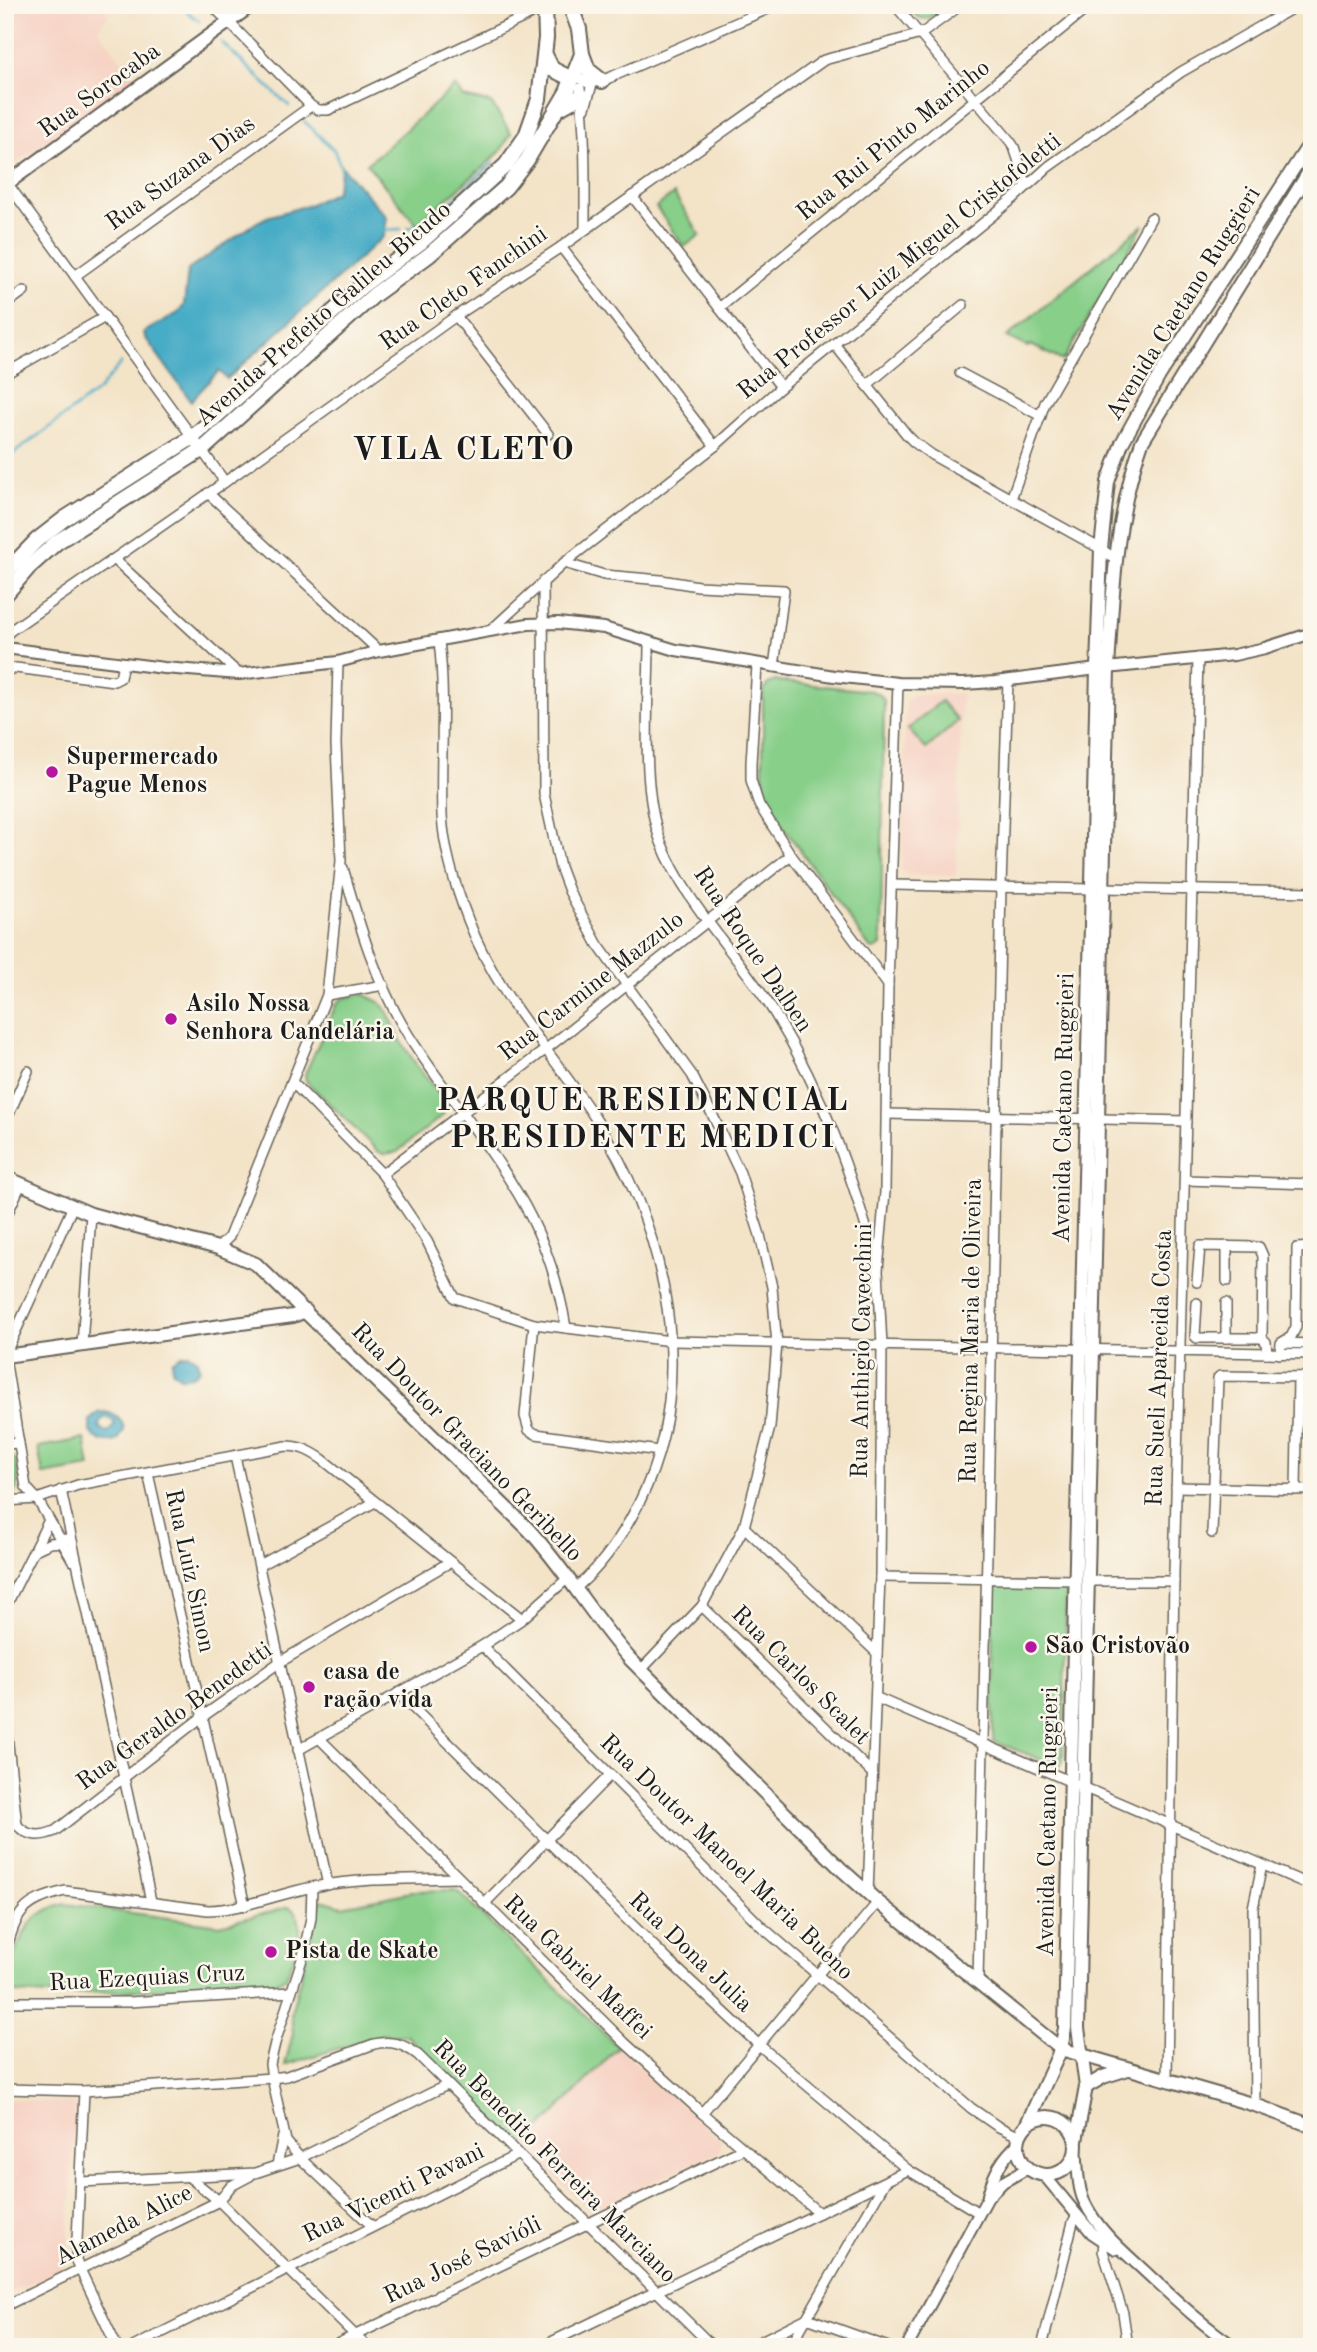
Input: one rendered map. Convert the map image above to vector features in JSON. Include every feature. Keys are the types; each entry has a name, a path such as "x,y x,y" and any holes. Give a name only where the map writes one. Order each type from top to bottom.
{"main road":[{"name":"Rua Sorocaba","path":"6,183 252,5"},
{"path":"545,55 552,69 588,86 588,70 582,54 579,29 570,5"},
{"name":"Avenida Prefeito Galileu Bicudo","path":"5,573 37,540 64,519 193,437 362,286 420,243 506,165 526,136 534,118 545,55 545,6"},
{"name":"Avenida Prefeito Galileu Bicudo","path":"5,595 29,567 57,542 203,449 374,295 429,255 506,187 527,160 557,109 588,86"},
{"name":"Avenida Caetano Ruggieri","path":"1076,2145 1086,2087 1078,2028 1084,1787 1082,1580 1102,668 1101,548 1108,482 1122,443 1159,376 1312,140"},
{"name":"Avenida Caetano Ruggieri","path":"1102,668 1114,558 1129,479 1142,442 1312,167"},
{"name":"Rua Doutor Graciano Geribello","path":"5,1177 91,1214 218,1248 256,1264 528,1529 573,1582 613,1639 641,1670 873,1898 1061,2049 1255,2105 1312,2126"},
{"path":"5,1356 293,1316 306,1311"},
{"name":"Avenida Caetano Ruggieri","path":"1021,2136 1061,2049 1065,2028 1071,1781 1082,1580"},
{"path":"1086,2087 1103,2077 1128,2069"},
{"path":"1036,2119 1055,2119 1066,2125 1076,2145 1068,2166 1057,2173 1044,2175 1028,2168 1020,2157 1021,2136 1036,2119"}],"street":[{"path":"212,5 311,106 319,110 328,110 545,6"},
{"path":"585,229 588,86 778,5"},
{"path":"895,5 1014,147 1027,186"},
{"name":"Rua Cleto Fanchini","path":"5,637 456,316 561,247 824,60 921,34 961,5"},
{"name":"Rua Rui Pinto Marinho","path":"719,308 1094,5"},
{"name":"Rua Professor Luiz Miguel Cristofoletti","path":"488,633 564,563 715,446 781,387 1048,167 1181,72 1298,5"},
{"name":"Rua Suzana Dias","path":"75,276 311,106"},
{"path":"6,183 225,482"},
{"path":"632,196 781,387"},
{"path":"1011,499 1045,404 1151,218"},
{"path":"561,247 715,446"},
{"path":"5,305 24,291"},
{"path":"867,385 963,305"},
{"path":"456,316 548,434"},
{"path":"5,374 105,317"},
{"path":"835,345 914,443 1101,548 1114,558"},
{"path":"960,373 1041,416"},
{"path":"208,493 379,651"},
{"path":"114,559 239,674"},
{"path":"564,563 604,575 698,586 784,590 774,667"},
{"path":"543,581 544,794 560,867 581,916 598,946 692,1075 740,1173 760,1235 772,1287 777,1343 770,1427 744,1527 702,1606 641,1670"},
{"path":"5,648 239,674 338,662 379,651 544,622 604,628 676,650 757,665 898,683 963,684 1249,652 1312,633"},
{"path":"298,1750 482,1646 604,1561 646,1489 659,1451 670,1401 671,1341 668,1310 657,1260 640,1208 597,1122 518,1013 481,951 459,895 442,817 443,676 439,641"},
{"name":"Rua Roque Dalben","path":"649,642 649,794 660,842 687,894 744,967 775,1014 807,1072 827,1112 843,1154 878,1270"},
{"name":"Rua Sueli Aparecida Costa","path":"1167,2081 1176,1487 1198,657"},
{"path":"218,1248 229,1237 327,995 341,861 336,744 338,662"},
{"path":"5,671 16,668 114,681 120,678 123,663"},
{"path":"757,665 751,780 759,805 791,855 888,985"},
{"name":"Rua Regina Maria de Oliveira","path":"978,1982 985,1578 1008,681"},
{"name":"Rua Anthigio Cavecchini","path":"873,1898 872,1773 880,1577 882,1345 878,1270 886,1192 888,985 898,683"},
{"name":"Rua Carmine Mazzulo","path":"382,1174 791,855"},
{"path":"341,861 354,909 384,985 407,1033 512,1184 538,1233 556,1282 566,1328"},
{"path":"893,885 1312,892"},
{"path":"337,908 346,904 354,909"},
{"path":"327,995 384,985"},
{"path":"5,1123 28,1071"},
{"path":"292,1082 382,1174 427,1241 455,1298 534,1324 671,1341 1267,1353 1281,1348 1312,1344"},
{"path":"887,1114 1186,1121"},
{"path":"1185,1180 1312,1184"},
{"path":"5,1219 21,1184"},
{"path":"73,1206 5,1356 26,1487 37,1499 77,1568"},
{"path":"82,1345 91,1214"},
{"path":"1197,1282 1200,1246 1259,1247 1262,1250 1262,1338 1266,1342 1267,1353"},
{"path":"1227,1246 1227,1281"},
{"path":"1281,1348 1296,1327 1297,1248 1312,1247"},
{"path":"1197,1303 1197,1338 1262,1338"},
{"path":"1226,1303 1226,1338"},
{"path":"534,1324 525,1416 529,1430 536,1434 659,1451"},
{"path":"1281,1348 1312,1354"},
{"path":"1296,1490 1298,1377"},
{"path":"1212,1533 1218,1378 1312,1377"},
{"path":"5,1444 19,1443"},
{"path":"5,1501 37,1499 61,1490 296,1446 322,1459 522,1619"},
{"path":"235,1456 328,1885"},
{"name":"Rua Luiz Simon","path":"148,1473 245,1906"},
{"path":"1176,1487 1312,1490"},
{"path":"61,1490 122,1779 151,1901"},
{"path":"260,1565 375,1502"},
{"path":"5,1608 9,1595 49,1520"},
{"path":"744,1527 877,1653"},
{"path":"35,1550 42,1545 62,1542 70,1531"},
{"name":"Rua Geraldo Benedetti","path":"5,1717 14,1817 23,1831 32,1835 45,1835 55,1831 202,1717 280,1662 450,1562"},
{"path":"880,1577 1174,1581"},
{"name":"Rua Carlos Scalet","path":"702,1606 872,1773"},
{"name":"Rua Doutor Manoel Maria Bueno","path":"482,1646 761,1926 971,2108 997,2126 1021,2136"},
{"name":"Rua Dona Julia","path":"398,1693 668,1960 759,2045 908,2170 979,2213"},
{"path":"877,1698 1312,1886"},
{"name":"Rua Gabriel Maffei","path":"320,1739 624,2042 819,2213"},
{"path":"484,1904 610,1775"},
{"path":"1255,2105 1253,1908 1262,1865"},
{"path":"5,1954 8,1937 25,1907 43,1897 65,1891 208,1910 245,1906 312,1887 375,1880 458,1878"},
{"path":"312,1887 311,1918 303,1956 275,2043 271,2064 272,2078 284,2136 291,2148 372,2226"},
{"path":"702,2113 816,1975 873,1898"},
{"name":"Rua Ezequias Cruz","path":"5,2003 129,2002 291,1992"},
{"name":"Rua Benedito Ferreira Marciano","path":"5,2089 84,2091 272,2078 287,2076 374,2044 401,2044 411,2049 713,2347"},
{"path":"81,2182 255,2173 300,2158 447,2085"},
{"path":"84,2091 76,2260 117,2347"},
{"path":"277,2165 284,2136"},
{"name":"Avenida Caetano Ruggieri","path":"907,2347 988,2197 1001,2165 1021,2136"},
{"path":"1076,2145 1081,2194 1096,2229"},
{"name":"Rua José Savióli","path":"331,2347 743,2149"},
{"name":"Rua Vicenti Pavani","path":"133,2347 517,2155"},
{"name":"Avenida Caetano Ruggieri","path":"988,2197 1003,2182 1028,2168"},
{"path":"541,2347 908,2170"},
{"name":"Alameda Alice","path":"5,2306 219,2201 231,2186 255,2173"},
{"path":"1044,2175 1077,2215 1128,2255 1191,2313 1235,2347"},
{"path":"189,2176 219,2201 367,2347"},
{"path":"200,2176 219,2201"},
{"path":"790,2347 886,2181"},
{"path":"1042,2347 1077,2215"},
{"path":"1106,2239 1103,2251 1123,2313 1128,2347"},
{"path":"748,2347 807,2318 888,2347"}],"shaded area":[{"path":"5,5 101,5 109,15 98,29 134,78 10,168 5,167"},
{"path":"962,693 956,876 908,875 901,870 906,701 913,695"},
{"path":"618,2047 721,2141 719,2152 589,2209 523,2147"},
{"path":"5,2099 70,2103 75,2105 76,2109 67,2261 59,2270 5,2295"}],"green space":[{"path":"905,5 948,5 930,17 921,18"},
{"path":"455,86 463,97 491,103 511,133 500,152 417,225 367,164"},
{"path":"674,194 700,235 684,247 656,207"},
{"path":"1144,224 1063,361 1031,345 1028,347 1007,337"},
{"path":"775,681 872,691 884,700 881,945 875,949 870,948 772,811 765,793 763,692 768,684"},
{"path":"941,701 958,721 926,749 908,729"},
{"path":"363,994 380,1002 417,1066 446,1103 443,1115 397,1152 379,1152 306,1081 305,1074 337,1003 344,998"},
{"path":"85,1439 90,1467 43,1475 38,1447"},
{"path":"5,1451 16,1464 18,1483 13,1494 5,1497"},
{"path":"1003,1584 1060,1585 1066,1590 1063,1761 1060,1767 993,1741 992,1594 995,1587"},
{"path":"456,1890 618,2047 523,2147 407,2036 384,2034 285,2065 293,2033 291,2013 321,1900 343,1906 416,1891"},
{"path":"65,1904 220,1925 289,1907 296,1913 299,1921 299,1940 286,1977 278,1982 49,1995 13,1991 10,1975 24,1933 37,1916"}],"water":[{"path":"342,167 387,217 384,236 227,379 219,371 191,401 144,332 178,313 184,305 188,270 257,222 309,205 336,192"},
{"path":"188,1354 196,1358 200,1369 192,1376 180,1377 172,1370 172,1361"},
{"path":"99,1412 108,1413 119,1419 124,1430 118,1440 103,1441 90,1432 90,1420","holes":["106,1417 115,1425 107,1433 99,1427 100,1421"]}],"waterway":[{"path":"179,5 199,21"},
{"path":"221,42 289,106"},
{"path":"304,121 334,150 342,170"},
{"path":"408,228 429,222 493,163"},
{"path":"384,230 401,229"},
{"path":"5,460 99,390 121,363"}],"place":[{"name":"Supermercado Pague Menos","path":"52,772"},
{"name":"Asilo Nossa Senhora Candelária","path":"171,1019"},
{"name":"São Cristovão","path":"1031,1647"},
{"name":"casa de ração vida","path":"309,1687"},
{"name":"Pista de Skate","path":"271,1952"}],"district":[{"name":"VILA CLETO","path":"464,451"},
{"name":"PARQUE RESIDENCIAL PRESIDENTE MEDICI","path":"643,1120"}]}
